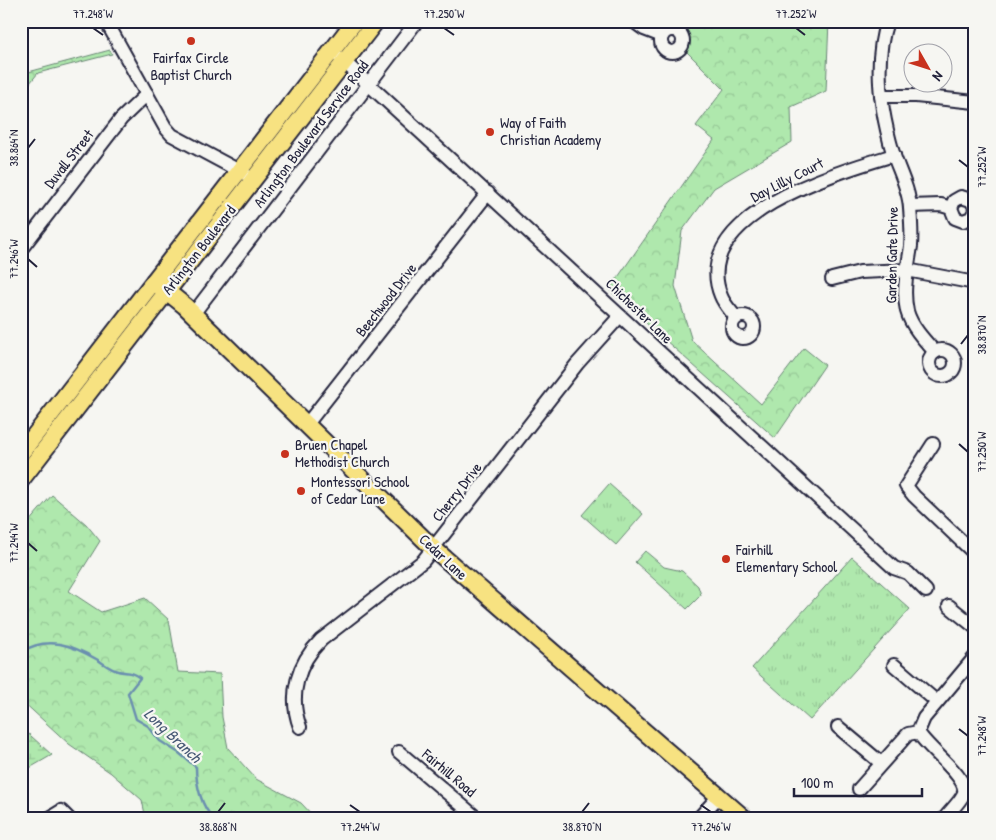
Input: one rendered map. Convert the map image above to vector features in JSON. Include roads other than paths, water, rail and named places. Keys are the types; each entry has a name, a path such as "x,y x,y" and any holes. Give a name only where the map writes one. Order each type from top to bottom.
{"main road":[{"name":"Arlington Boulevard","path":"21,480 160,286 240,170 355,21"},
{"name":"Arlington Boulevard","path":"21,453 160,286 254,180 376,21"},
{"name":"Cedar Lane","path":"160,286 193,314 434,549 745,819"}],"street":[{"path":"106,21 165,126 172,135 240,170 254,180"},
{"name":"Arlington Boulevard Service Road","path":"193,314 417,21"},
{"path":"633,21 644,29 662,36"},
{"name":"Garden Gate Drive","path":"887,21 882,35 881,96 894,155 910,206 911,245 906,270 905,297 908,313 925,341 935,352"},
{"name":"Chichester Lane","path":"332,51 894,568 908,573 926,591"},
{"name":"Duvall Street","path":"21,249 121,119 147,94"},
{"path":"881,96 916,96 975,102"},
{"name":"Day Lilly Court","path":"736,318 721,296 717,268 720,254 735,230 779,199 838,172 894,155"},
{"name":"Beechwood Drive","path":"307,424 361,359 488,193"},
{"path":"975,207 971,200 961,197 954,201 951,208 953,215 963,221 971,218 975,211"},
{"path":"910,206 941,205 951,208"},
{"path":"832,279 860,272 906,270 975,283"},
{"name":"Cherry Drive","path":"300,727 295,709 296,683 305,660 312,649 321,640 412,571 434,549 577,364 620,316"},
{"path":"933,444 906,486 914,496 975,554"},
{"path":"949,606 975,627"},
{"path":"918,732 924,718 975,657"},
{"path":"894,664 937,702"},
{"path":"838,727 881,763"},
{"path":"859,789 908,734 918,732"},
{"path":"918,732 930,749 962,778 965,787 964,794 944,819"},
{"name":"Fairhill Road","path":"399,752 478,819"},
{"path":"698,819 719,796"},
{"path":"48,819 61,811 69,819"}],"waterway":[{"name":"Long Branch","path":"21,652 41,644 60,644 79,650 113,669 131,673 140,678 128,693 136,719 148,726 160,741 196,767 200,795 209,814 214,819"}],"place":[{"name":"Fairfax Circle Baptist Church","path":"191,41"},
{"name":"Way of Faith Christian Academy","path":"490,132"},
{"name":"Bruen Chapel Methodist Church","path":"285,454"},
{"name":"Montessori School of Cedar Lane","path":"301,491"},
{"name":"Fairhill Elementary School","path":"726,559"}]}
